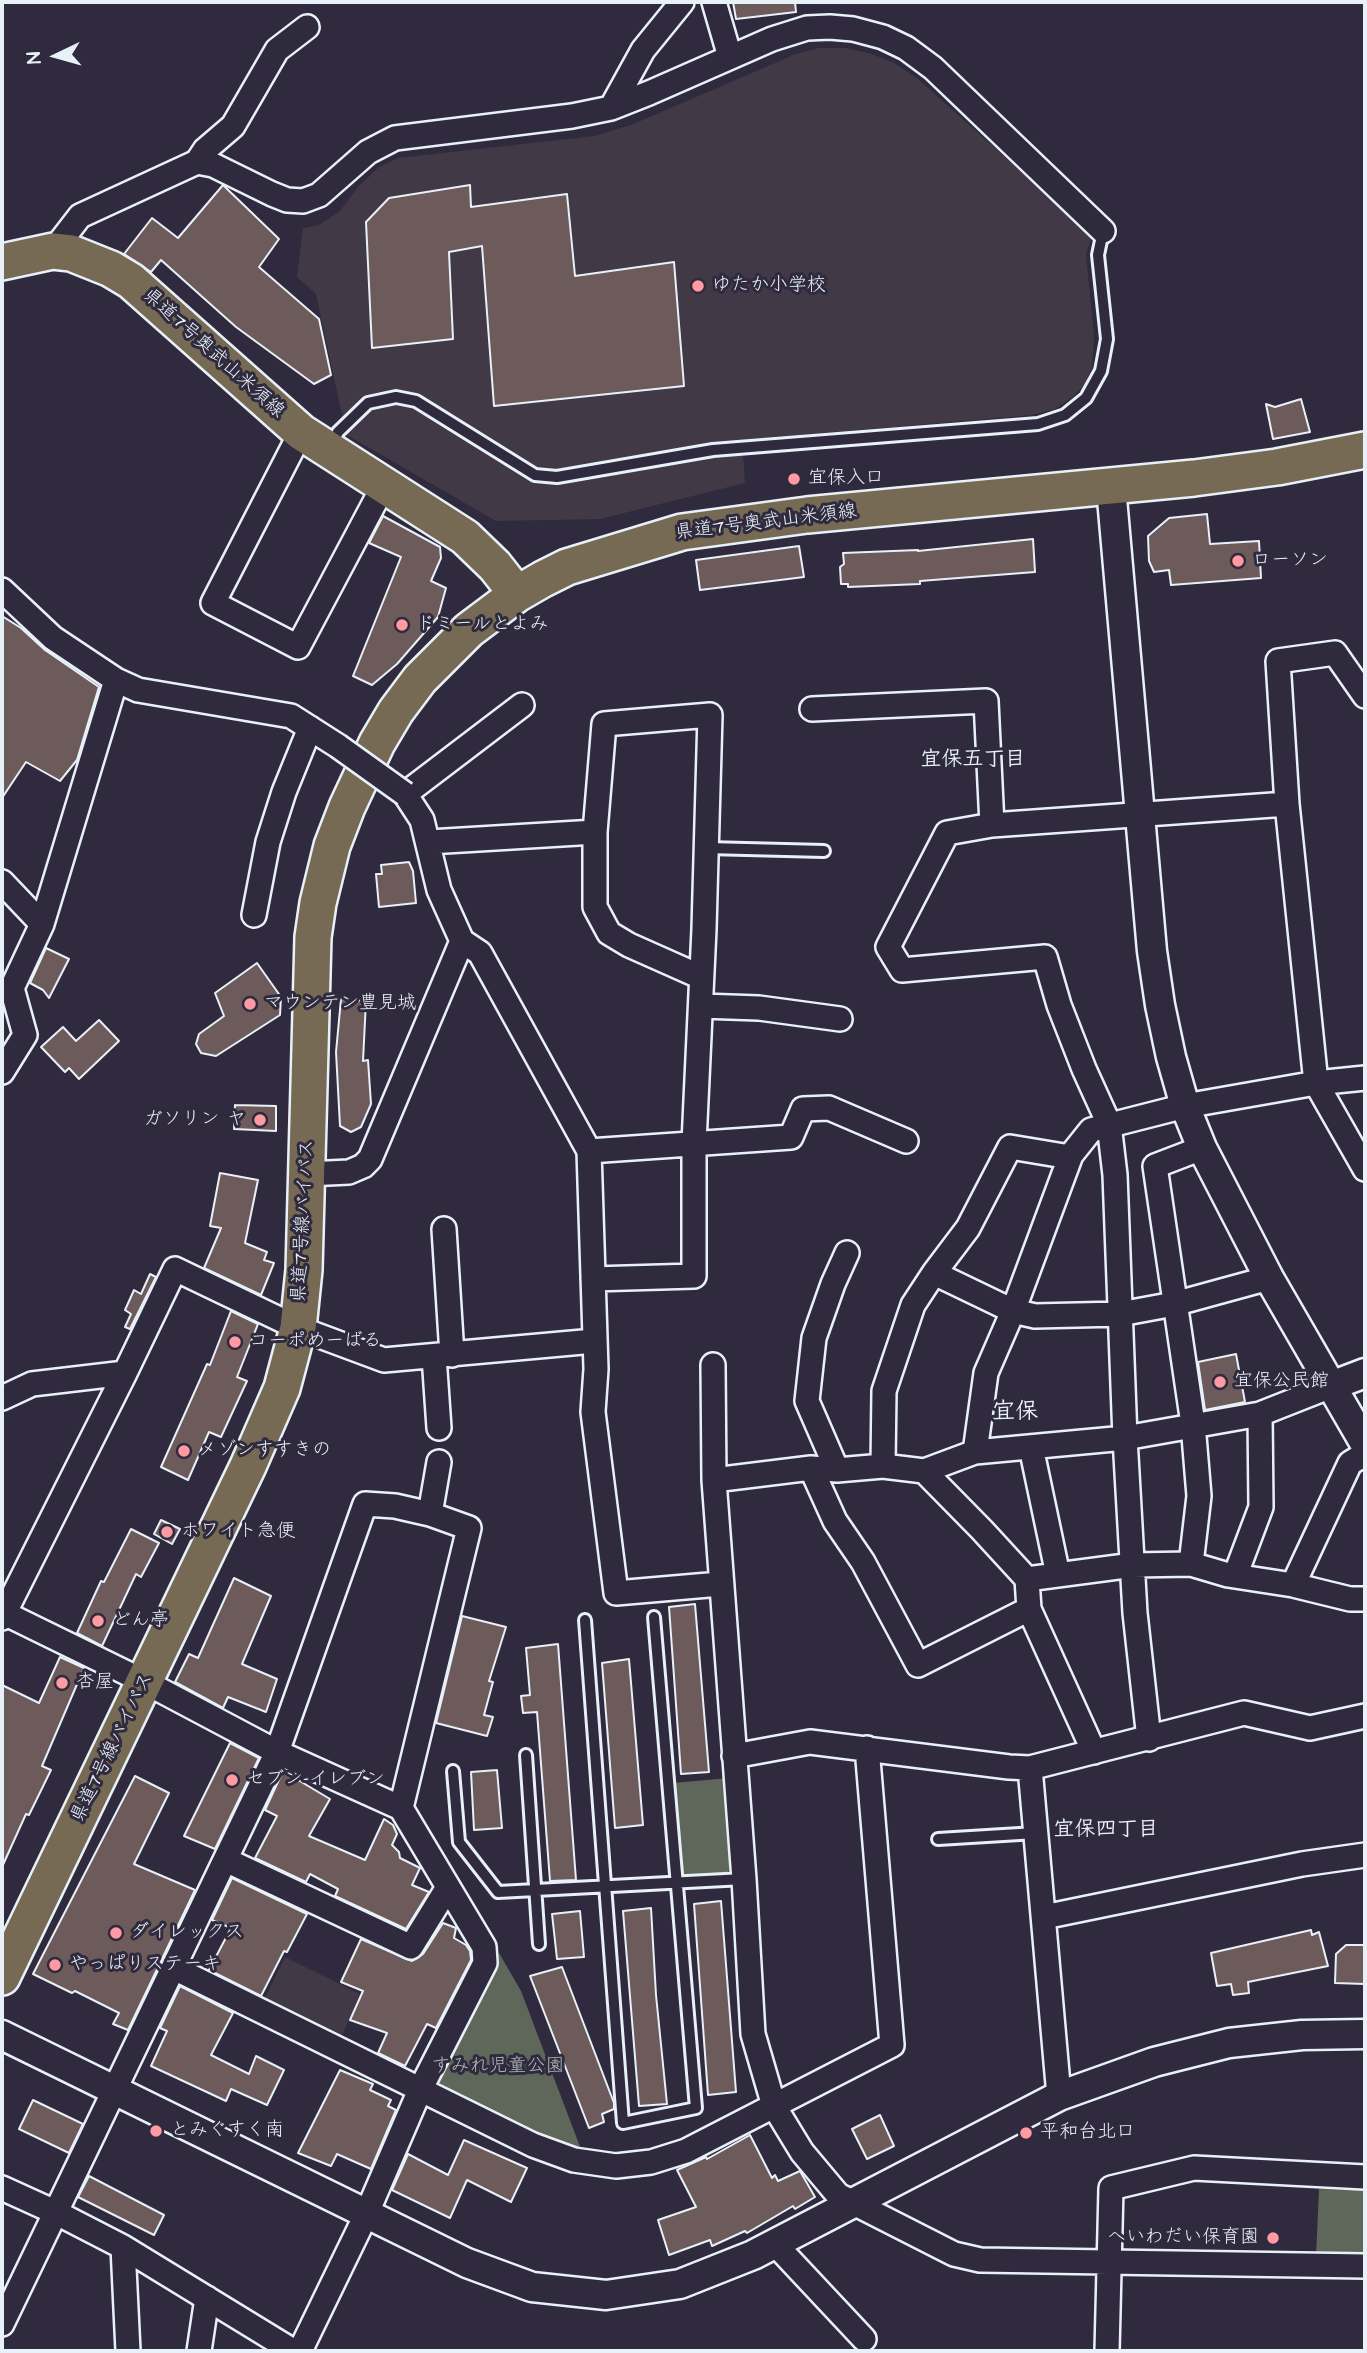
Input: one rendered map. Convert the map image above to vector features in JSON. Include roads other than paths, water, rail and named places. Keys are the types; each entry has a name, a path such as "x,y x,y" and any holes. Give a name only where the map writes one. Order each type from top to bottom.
{"main road":[{"name":"県道7号奥武山米須線","path":"2,262 53,251 71,253 111,269 131,281 301,432 465,537 495,566 517,594 567,567 682,532 807,515 1111,487 1277,467 1365,450"},
{"name":"県道7号線バイパス","path":"2,1977 145,1682 282,1388 298,1328 304,1270 313,937 318,903 338,828 377,743 408,695 469,630 517,594"}],"street":[{"path":"611,108 643,50 682,2"},
{"path":"714,2 730,57"},
{"path":"53,251 80,216 197,162 205,150 233,126 277,50 307,27"},
{"path":"197,162 213,165 287,200 303,201 318,195 368,152 395,138 572,116 611,108 772,39 807,28 830,27 853,29 894,43 906,48 933,68 1103,231"},
{"path":"301,432 213,603 298,647 384,485"},
{"path":"1111,487 1152,951 1171,1057 1185,1106 1202,1147 1269,1278 1365,1444"},
{"path":"2,590 53,638 116,680 138,690 291,716 405,794 422,820 439,890 462,941 480,953 589,1151 593,1412 616,1593 720,1584"},
{"path":"1365,695 1335,653 1278,661 1287,804 1316,1083 1365,1169"},
{"path":"2,1072 25,1035 7,979 42,924 116,680"},
{"path":"812,709 986,701 992,825"},
{"path":"405,794 522,705"},
{"path":"593,1279 694,1276 694,1143 707,848 710,715 604,724 595,832 595,907 609,933 629,945 701,977"},
{"path":"254,915 268,842 284,792 310,728"},
{"path":"1149,1739 1135,1613 1119,1314 1115,1175 1109,1124 1059,1005 1045,957 902,970 888,947 947,833 992,825 1287,804"},
{"path":"429,842 595,832"},
{"path":"2,882 42,924"},
{"path":"307,1174 349,1172 363,1166 370,1159 462,941"},
{"path":"701,1006 759,1008 841,1019"},
{"path":"975,1452 986,1373 1013,1311 1070,1157 1091,1130 1185,1106 1316,1083 1365,1078"},
{"path":"589,1151 791,1137 803,1109 816,1108 829,1108 906,1141"},
{"path":"883,1466 884,1391 913,1305 968,1228 1010,1147 1070,1157"},
{"path":"1191,1564 1199,1496 1193,1424 1155,1166 1202,1147"},
{"path":"439,1428 443,1356 444,1229"},
{"path":"837,1470 807,1401 814,1338 847,1253"},
{"path":"300,2351 366,2214 419,2090 485,1963 484,1947 401,1808 277,1752 145,1682 3,1614 175,1269 298,1328 384,1360 594,1341"},
{"path":"934,1273 1013,1311 1035,1316 1119,1314 1174,1304 1269,1278"},
{"path":"713,1365 713,1480 744,1878 753,2034 774,2106 802,2152 838,2195 954,2254 980,2260 1365,2266"},
{"path":"2,1398 32,1384 125,1373"},
{"path":"713,1480 811,1468 837,1470 883,1466 923,1471 975,1452 1125,1438 1259,1414 1365,1373"},
{"path":"1235,1576 1261,1507 1259,1414"},
{"path":"1031,1447 1058,1575"},
{"path":"1293,1585 1350,1463 1365,1454"},
{"path":"430,1514 439,1462"},
{"path":"811,1468 835,1521 863,1562 918,1665 1029,1609"},
{"path":"923,1471 1027,1579 1029,1609 1094,1752"},
{"path":"2,2324 116,2092 277,1752 365,1504 396,1506 430,1514 469,1528 401,1808"},
{"path":"1027,1579 1133,1565 1191,1564 1235,1576 1293,1585 1349,1599 1365,1599"},
{"path":"734,1756 810,1742 1030,1768 1244,1713 1310,1728 1365,1716"},
{"path":"174,1968 533,2145 574,2160 616,2166 651,2162 686,2151 892,2045 867,1748"},
{"path":"1030,1768 1059,2096"},
{"path":"1044,1917 1302,1864 1365,1855"},
{"path":"226,1860 411,1947 448,1887"},
{"path":"2,2035 467,2263 532,2287 606,2295 680,2284 775,2244 1059,2096 1154,2063 1229,2043 1302,2035 1365,2034"},
{"path":"1107,2351 1111,2188 1194,2168 1365,2177"},
{"path":"2,2188 123,2248 293,2351"},
{"path":"775,2244 864,2339"},
{"path":"123,2248 128,2351"},
{"path":"199,2351 207,2298"}],"lane":[{"path":"330,451 338,432 368,403 396,397 416,401 535,475 557,477 713,450 1038,424 1065,415 1086,398 1101,371 1107,339 1098,255 1103,231"},
{"path":"707,848 824,851"},
{"path":"585,1620 622,2123 696,2108 654,1617"},
{"path":"526,1755 538,1944"},
{"path":"453,1771 459,1842 498,1892 744,1878"},
{"path":"938,1839 1036,1833"}],"place":[{"name":"ゆたか小学校","path":"698,286"},
{"name":"宜保入口","path":"794,479"},
{"name":"ローソン","path":"1238,561"},
{"name":"ドミールとよみ","path":"402,625"},
{"name":"マウンテン豊見城","path":"250,1004"},
{"name":"ガソリン ヤ","path":"260,1120"},
{"name":"コーポめーばる","path":"235,1342"},
{"name":"宜保公民館","path":"1220,1382"},
{"name":"メゾンすすきの","path":"184,1451"},
{"name":"ホワイト急便","path":"167,1532"},
{"name":"どん亭","path":"98,1621"},
{"name":"杏屋","path":"62,1683"},
{"name":"セブン-イレブン","path":"232,1780"},
{"name":"ダイレックス","path":"116,1933"},
{"name":"やっぱりステーキ","path":"55,1965"},
{"name":"とみぐすく南","path":"156,2131"},
{"name":"平和台北口","path":"1026,2133"},
{"name":"へいわだい保育園","path":"1273,2238"}],"district":[{"name":"宜保五丁目","path":"973,761"},
{"name":"宜保","path":"1015,1413"},
{"name":"宜保四丁目","path":"1106,1831"}],"park label":[{"name":"すみれ児童公園","path":"498,2067"}]}
